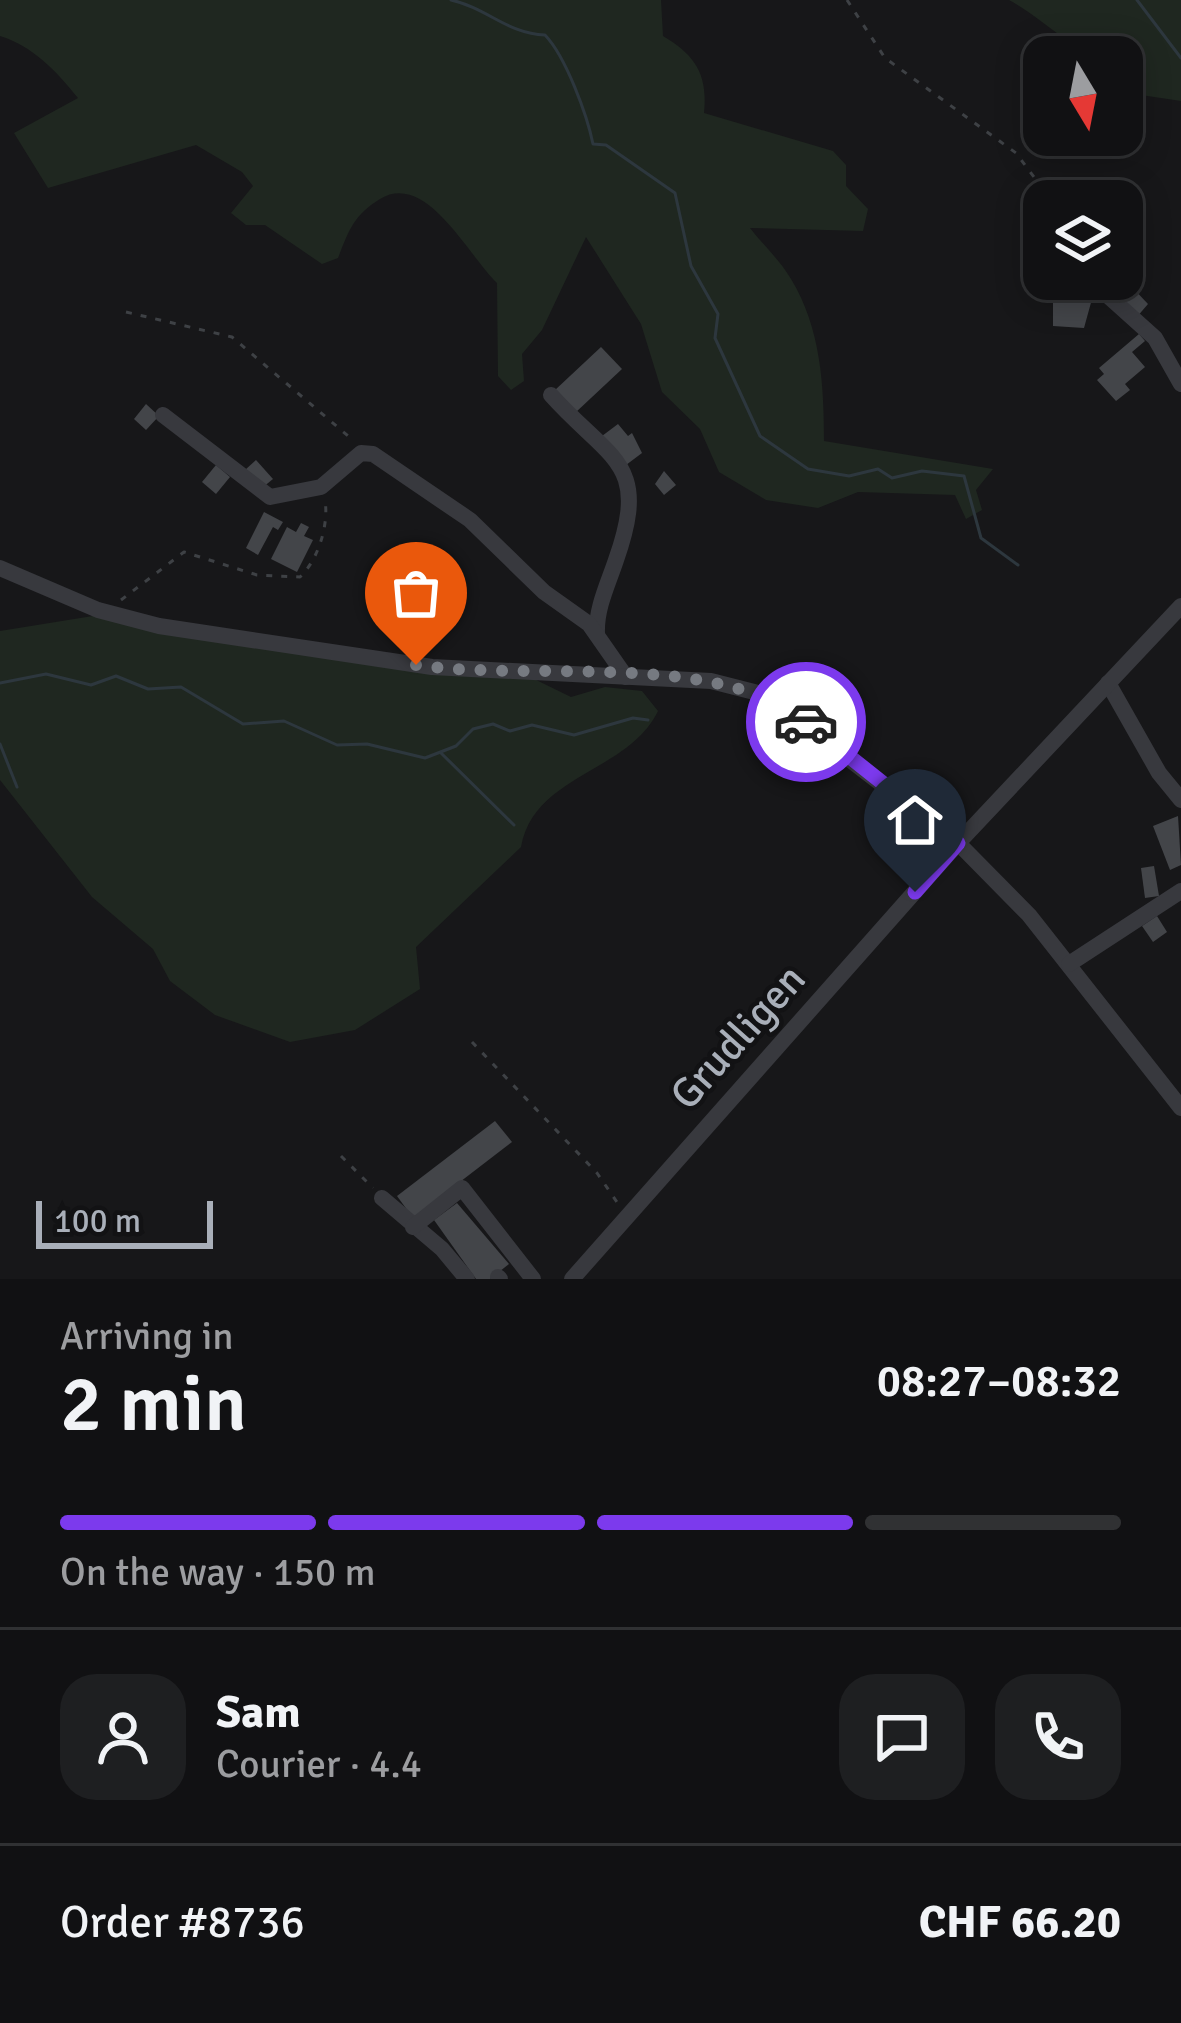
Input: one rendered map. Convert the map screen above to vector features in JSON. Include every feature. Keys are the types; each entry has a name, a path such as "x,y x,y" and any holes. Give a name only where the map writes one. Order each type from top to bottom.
{"street":[{"path":"1113,300 1155,338 1181,384"},
{"path":"551,395 593,433 632,495 633,510 599,610 597,633"},
{"path":"163,416 263,496 321,487 361,453 373,454 470,520 544,592 597,633 626,676"},
{"path":"0,568 110,614 432,668 711,681 766,695 958,843 1069,964 1181,1108"},
{"name":"Grudligen","path":"572,1279 958,843 1181,607"},
{"path":"1108,683 1159,773 1181,800"},
{"path":"1069,964 1181,891"},
{"path":"412,1227 462,1188 533,1279"},
{"path":"382,1198 442,1249 467,1279"}],"path":[{"path":"848,0 885,58 1016,153 1036,180"},
{"path":"126,312 232,337 341,428 361,453"},
{"path":"110,614 169,559 184,552 257,575 300,577 311,566 327,520 321,487"},
{"path":"472,1042 597,1173 627,1217"},
{"path":"341,1156 382,1198"}],"shaded area":[{"path":"0,0 661,0 663,36 697,67 704,87 704,113 833,151 846,165 846,186 868,209 863,231 750,228 787,272 809,317 821,378 824,441 993,469 976,490 982,510 966,519 955,495 858,492 818,508 766,500 719,472 700,429 662,392 641,324 586,237 542,330 522,354 524,381 511,390 498,376 497,283 444,220 413,196 397,193 371,205 353,224 338,258 322,264 265,225 246,225 231,213 253,186 242,172 196,145 48,188 14,133 78,98 34,53 0,36"},
{"path":"1009,0 1181,0 1181,101 1143,95 1143,36 1063,36"},
{"path":"99,615 528,676 571,697 605,687 642,691 658,711 626,748 544,804 529,823 521,847 416,947 420,989 355,1030 290,1042 215,1015 170,981 153,949 92,897 0,780 0,631"}],"building":[{"path":"1143,299 1148,304 1136,318 1116,302"},
{"path":"1053,300 1092,300 1084,328 1053,326"},
{"path":"1139,334 1145,341 1132,352 1145,367 1125,384 1130,390 1116,401 1097,380 1104,374 1099,368"},
{"path":"601,347 622,369 575,413 554,391"},
{"path":"146,404 159,416 146,430 134,419"},
{"path":"618,424 628,436 632,433 642,453 626,465 602,436"},
{"path":"256,460 273,479 262,488 245,470"},
{"path":"216,465 230,477 216,494 202,482"},
{"path":"664,471 676,485 664,495 655,484"},
{"path":"264,512 283,522 278,530 273,527 258,555 246,548"},
{"path":"301,523 309,527 304,536 313,540 297,572 271,559 287,527 296,532"},
{"path":"1178,816 1181,865 1170,870 1153,826"},
{"path":"1154,866 1159,896 1145,898 1141,868"},
{"path":"1157,916 1167,932 1153,942 1142,926"},
{"path":"495,1121 512,1142 413,1218 397,1196"},
{"path":"457,1203 509,1264 490,1279 476,1279 434,1220"}],"waterway":[{"path":"451,0 520,30 545,35 575,87 593,144 606,145 675,193 691,266 718,314 715,338 760,436 808,469 849,476 878,469 892,478 922,471 964,476 981,538 1018,565"},
{"path":"1137,0 1181,58"},
{"path":"0,683 46,674 91,685 116,676 148,689 181,687 243,724 284,721 337,745 367,744 425,758 456,746 473,729 493,724 510,731 532,725 574,735 633,718 648,720"},
{"path":"0,744 17,787"},
{"path":"441,753 514,825"}],"way so far":[{"path":"416,665 711,681 766,695 806,722"}],"route":[{"path":"806,722 958,843 915,892"}]}
